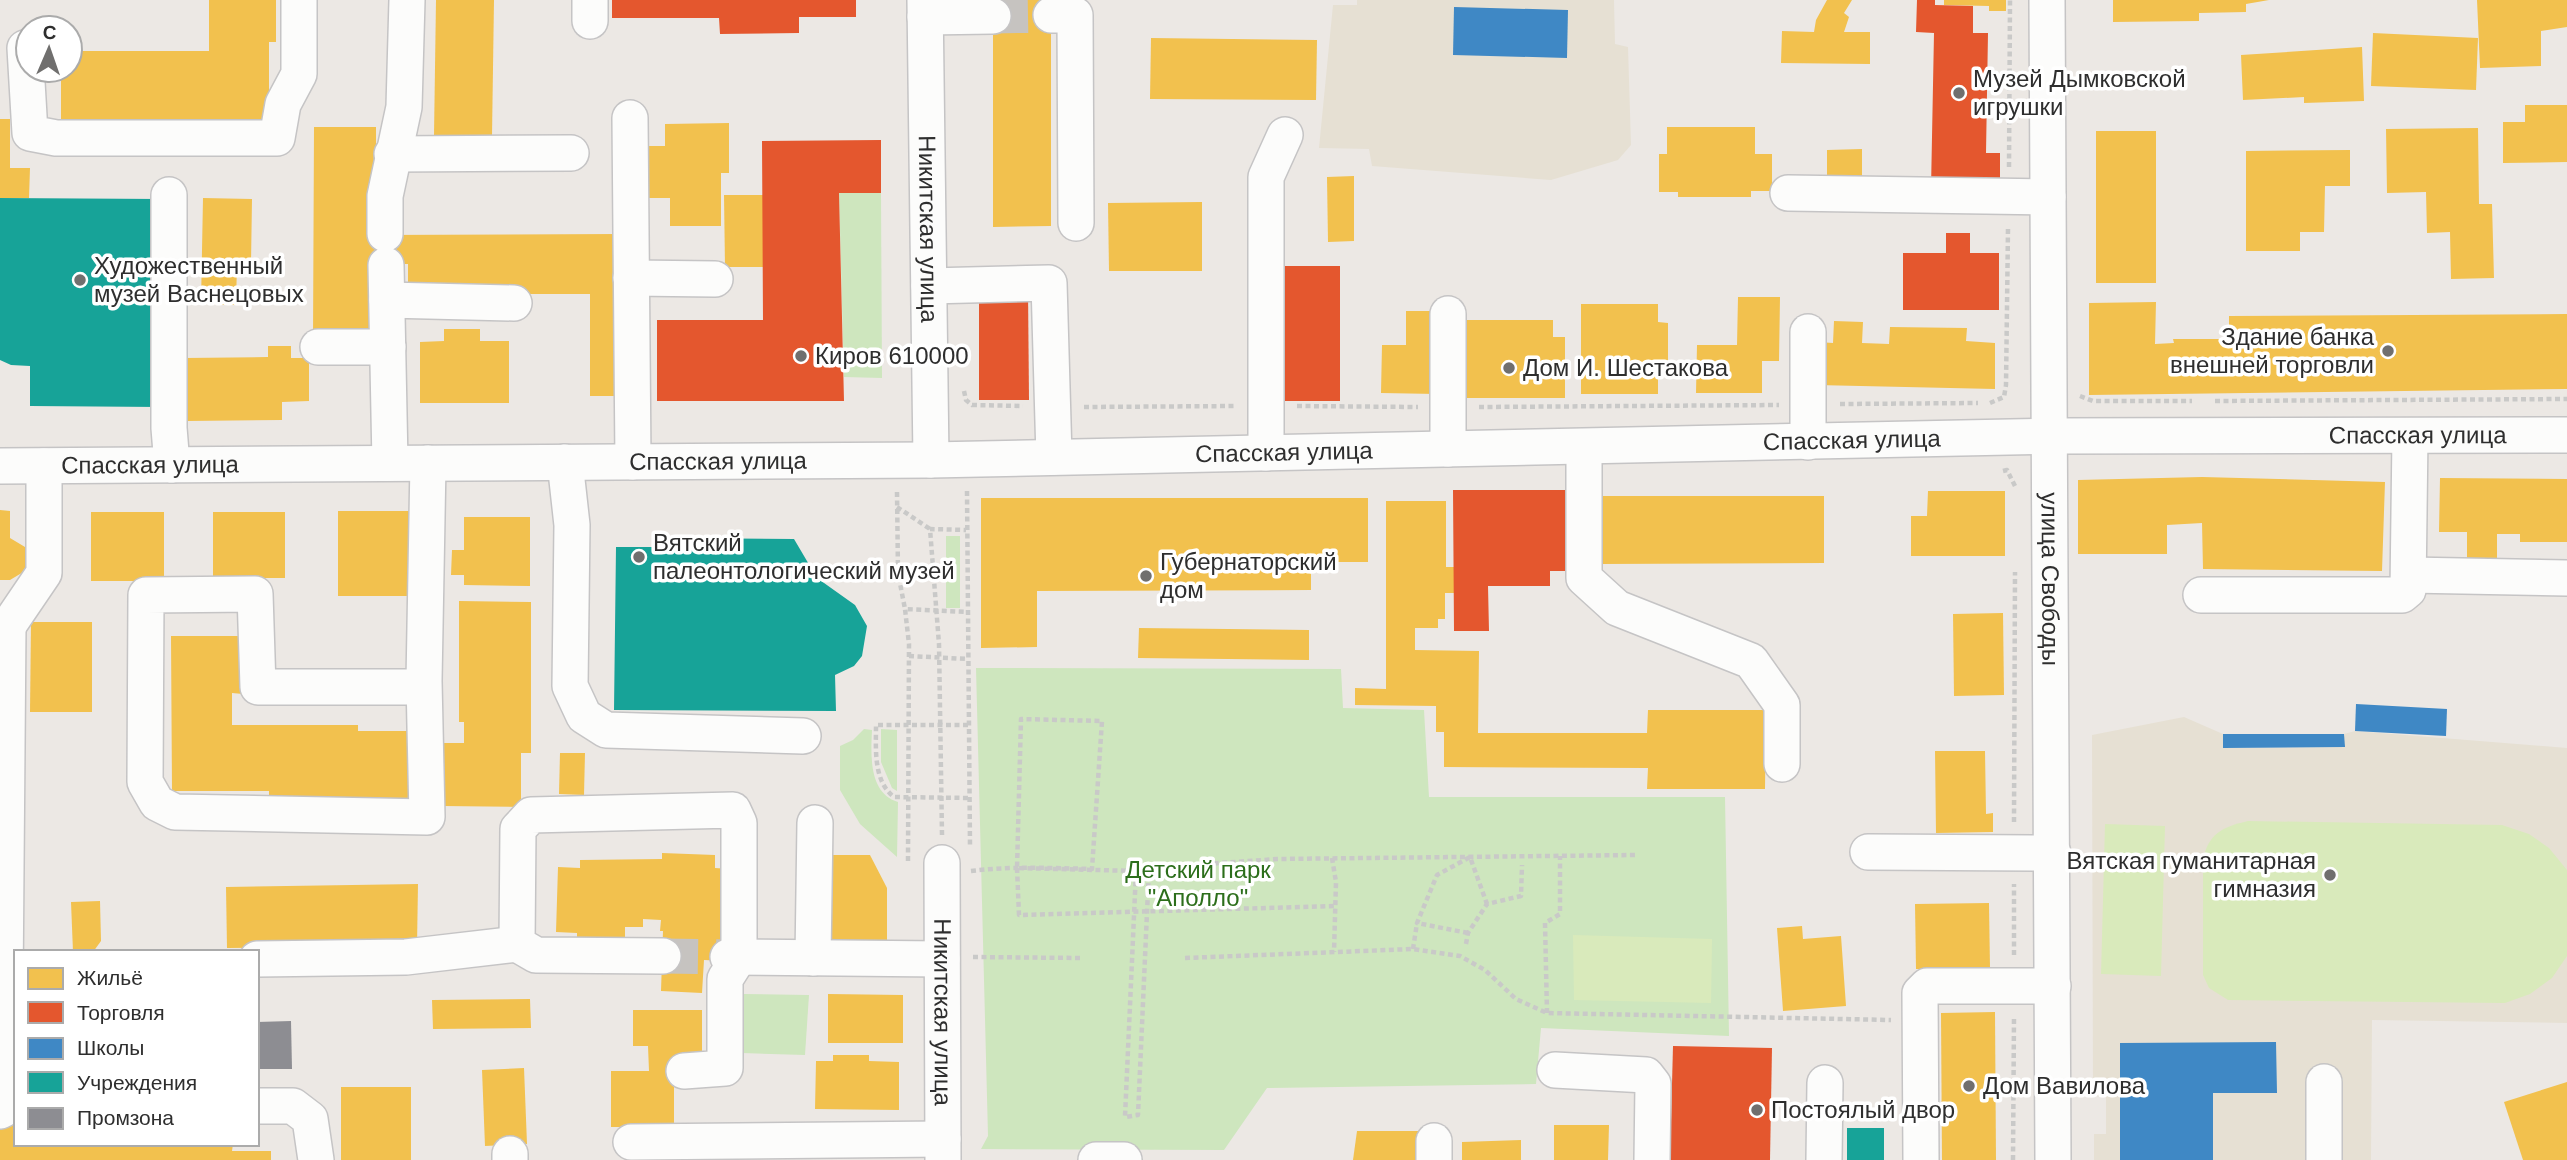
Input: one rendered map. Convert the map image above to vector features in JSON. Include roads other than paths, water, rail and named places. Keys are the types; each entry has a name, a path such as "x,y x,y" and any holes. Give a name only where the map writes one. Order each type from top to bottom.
{"street":[{"path":"27,84 30,133 56,138 277,138 283,104 299,74 299,0"},
{"path":"390,463 385,197 404,107 407,0"},
{"name":"улица Свободы","path":"2048,0 2052,436 2053,1160"},
{"path":"925,8 993,16"},
{"name":"Никитская улица","path":"925,8 931,460"},
{"path":"1051,15 1075,15 1076,223"},
{"path":"629,118 633,462"},
{"path":"1266,453 1266,177 1285,135"},
{"path":"392,154 571,153"},
{"path":"1788,193 2048,197"},
{"path":"169,195 169,428 172,465"},
{"path":"631,278 715,278"},
{"path":"929,286 1049,283 1054,457"},
{"path":"387,300 514,303"},
{"path":"1448,314 1448,449"},
{"path":"1808,332 1808,442"},
{"path":"318,347 388,347"},
{"name":"Спасская улица","path":"0,466 931,460 2052,436 2567,435"},
{"path":"2201,595 2402,594 2408,590 2410,436"},
{"path":"1584,447 1584,578 1617,608 1751,662 1782,705 1782,764"},
{"path":"565,462 572,525 570,686 584,716 606,730 803,736"},
{"path":"424,681 415,687 258,687 255,594 146,595 145,782 157,803 175,812 427,817 424,681 428,463"},
{"path":"6,1106 4,626 44,573 44,466"},
{"path":"2409,575 2567,578"},
{"path":"517,944 518,829 531,815 733,810 738,823 734,957 725,979 724,1068 716,1071 684,1071"},
{"path":"813,958 815,822"},
{"path":"1868,852 2053,853"},
{"name":"Никитская улица","path":"943,1150 958,958 951,862"},
{"path":"259,959 406,957 517,944 536,955 663,956"},
{"path":"734,957 958,958"},
{"path":"1921,1160 1920,993 1927,986 2053,986"},
{"path":"1555,1070 1646,1075 1653,1084 1652,1160"},
{"path":"2323,1160 2324,1082"},
{"path":"1824,1160 1825,1083"},
{"path":"259,1106 293,1106 310,1119 316,1160"},
{"path":"631,1142 943,1150"},
{"path":"1096,1160 1124,1160"}],"tunnel":[{"path":"993,16 1051,15"},
{"path":"663,956 728,957"}],"place":[{"name":"Музей Дымковской игрушки","path":"1959,93"},
{"name":"Художественный музей Васнецовых","path":"80,280"},
{"name":"Здание банка внешней торговли","path":"2388,351"},
{"name":"Киров 610000","path":"801,356"},
{"name":"Дом И. Шестакова","path":"1509,368"},
{"name":"Вятский палеонтологический музей","path":"639,557"},
{"name":"Губернаторский дом","path":"1146,576"},
{"name":"Вятская гуманитарная гимназия","path":"2330,875"},
{"name":"Дом Вавилова","path":"1969,1086"},
{"name":"Постоялый двор","path":"1757,1110"}],"park label":[{"name":"Детский парк \"Аполло\"","path":"1198,884"}]}
